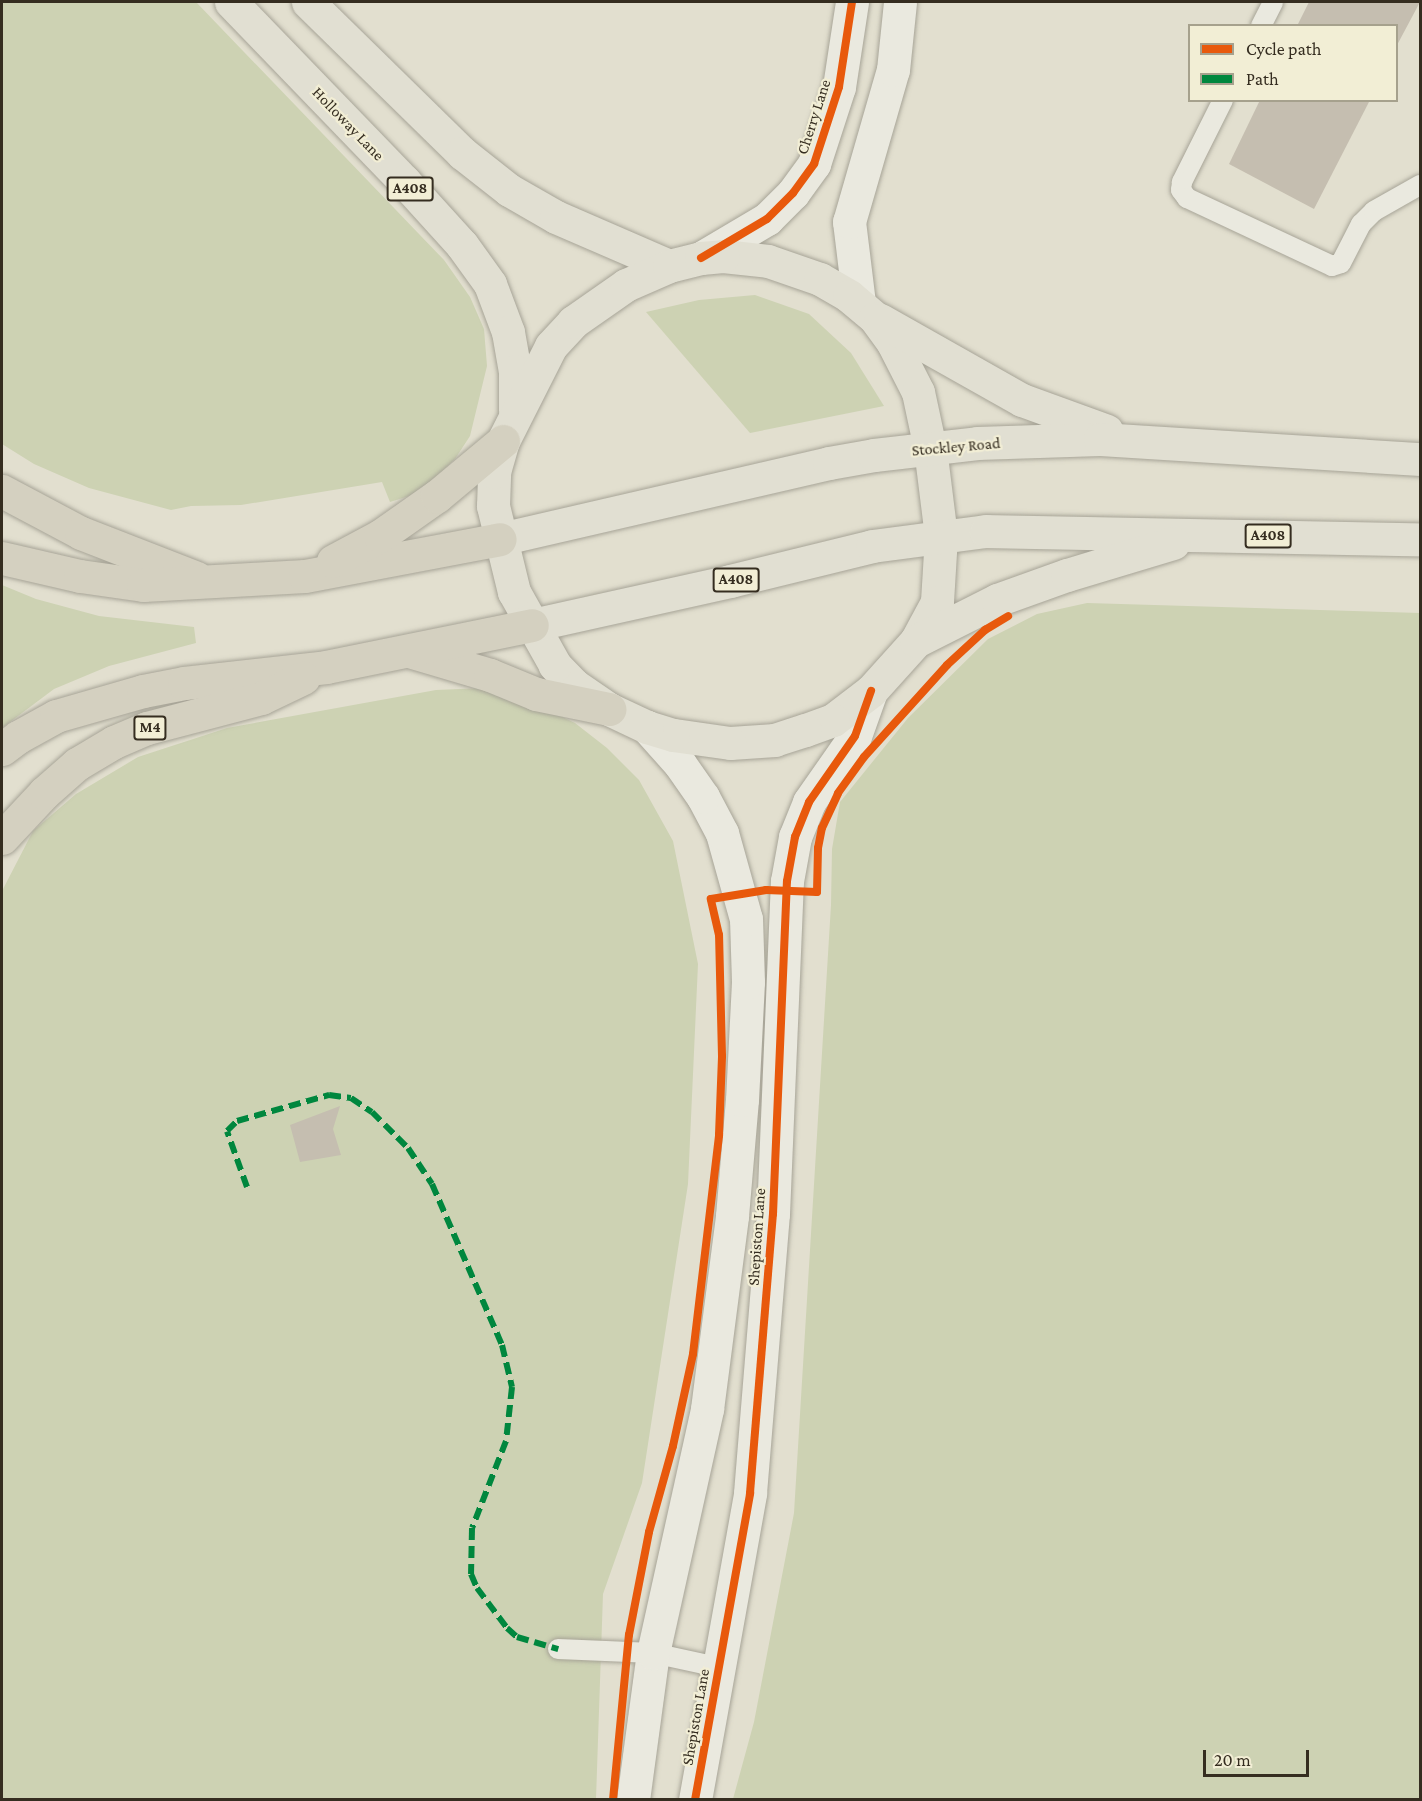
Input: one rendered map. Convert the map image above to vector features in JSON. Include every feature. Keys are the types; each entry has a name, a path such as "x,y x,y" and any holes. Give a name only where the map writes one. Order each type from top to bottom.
{"highway":[{"path":"305,576 380,536 437,496 509,428"},
{"path":"2,491 81,533 207,582"},
{"path":"2,558 80,576 143,585 305,576 500,539"},
{"name":"M4","path":"2,749 18,737 56,716 99,701 184,683 326,667 410,652 532,625"},
{"name":"M4","path":"410,652 490,675 536,694 609,709"},
{"name":"M4","path":"2,838 44,793 78,764 114,742 147,728 261,698 326,667"}],"main road":[{"name":"Holloway Lane","path":"231,2 411,189 462,245 490,284 508,332 515,371 509,428"},
{"path":"308,2 462,153 509,190 556,217 669,266"},
{"name":"A408","path":"867,310 893,343 918,392 930,448 941,536 937,602 916,641 871,691 833,720 775,740 730,743 673,735 647,727 609,709 574,685 555,665 514,592 500,539 494,495 494,472 509,428 551,346 573,322 626,285 669,266 701,258 744,257 777,263 820,279 867,310 1022,400 1107,431 1162,442"},
{"name":"Stockley Road","path":"500,539 829,463 930,448 1100,439 1420,459"},
{"name":"A408","path":"532,625 872,546 941,536 1011,530 1333,539 1420,539"},
{"name":"A408","path":"916,641 998,600 1067,575 1203,534"}],"street":[{"name":"Cherry Lane","path":"701,258 767,219 793,193 813,164 839,87 852,2"},
{"path":"867,310 849,222 892,70 900,2"},
{"name":"Shepiston Lane","path":"695,1800 751,1482 773,1214 787,881 795,837 809,802 855,736 871,691"},
{"name":"Shepiston Lane","path":"633,1800 653,1653 707,1409 732,1216 742,1100 748,982 746,919 722,833 703,797 680,764 647,727"}],"lane":[{"path":"1262,24 1273,2"},
{"path":"1222,102 1182,182 1181,190 1187,198 1332,266 1341,263 1360,224 1374,211 1420,185"},
{"path":"558,1649 653,1653 718,1667"}],"green space":[{"path":"2,2 196,2 444,260 470,297 484,329 487,366 470,436 455,459 431,482 409,496 390,502 382,482 241,505 191,506 171,510 89,488 34,464 2,444"},
{"path":"755,295 809,314 851,353 884,406 750,433 646,312 699,300"},
{"path":"2,585 36,599 99,616 194,627 196,643 109,666 54,689 2,728"},
{"path":"1087,603 1420,613 1420,1799 733,1799 754,1722 794,1513 831,905 832,849 840,802 908,718 988,639 1037,614"},
{"path":"485,688 535,704 575,723 607,748 639,780 673,841 698,964 688,1184 642,1483 603,1594 596,1799 2,1799 2,891 33,831 76,794 138,757 227,728 436,690"}],"building":[{"path":"1309,2 1420,2 1398,43 1398,24 1298,24"},
{"path":"1259,102 1369,102 1314,209 1229,164"},
{"path":"340,1106 333,1129 341,1155 300,1162 290,1125"}],"marked path":[{"path":"247,1187 227,1131 237,1121 329,1095 351,1098 372,1112 408,1148 432,1184 502,1345 512,1387 506,1441 472,1528 471,1574 477,1588 507,1628 517,1637 558,1649"}],"cycle path":[{"path":"701,258 767,219 793,193 814,164 839,87 852,2"},
{"path":"613,1800 629,1635 649,1532 673,1446 693,1354 719,1135 722,1056 719,935 711,899 766,890 817,892 818,848 822,828 838,793 864,757 947,665 985,630 1008,616"},
{"path":"695,1800 750,1493 773,1214 787,881 795,837 809,802 855,736 871,691"}]}
